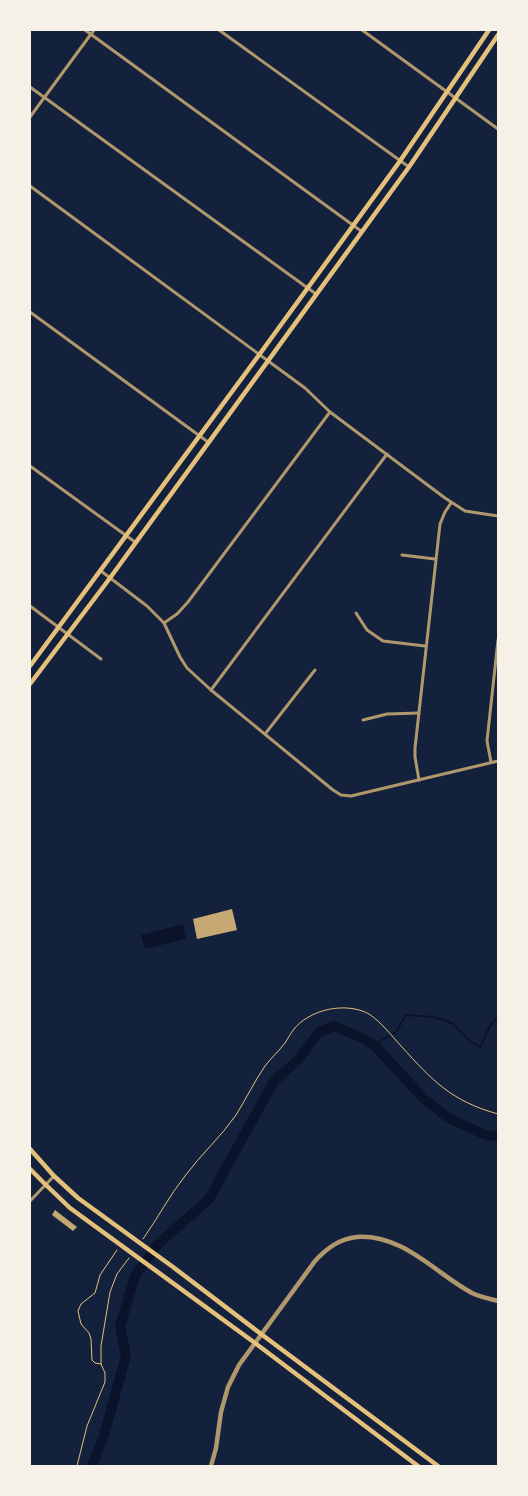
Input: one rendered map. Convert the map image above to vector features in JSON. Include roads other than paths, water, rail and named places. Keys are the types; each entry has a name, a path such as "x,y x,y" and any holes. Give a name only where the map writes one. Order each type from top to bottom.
{"main road":[{"path":"30,666 400,161 489,30"},
{"path":"30,684 110,578 134,542 409,167 498,35"},
{"path":"30,1149 54,1176 78,1198 438,1466"},
{"path":"30,1168 70,1208 255,1343 418,1466"},
{"path":"111,1237 118,1226"},
{"path":"180,1288 187,1278"},
{"path":"322,1394 328,1384"}],"street":[{"path":"85,30 361,232"},
{"path":"30,117 94,30"},
{"path":"219,30 409,167"},
{"path":"362,30 498,129"},
{"path":"30,87 316,294"},
{"path":"30,186 305,388 330,412 451,503 465,511 498,516"},
{"path":"30,312 208,442"},
{"path":"164,623 177,614 188,602 330,412"},
{"path":"211,690 387,454"},
{"path":"30,466 134,542"},
{"path":"419,780 415,757 418,713 435,559 442,519 451,503"},
{"path":"402,554 435,559"},
{"path":"101,571 147,606 164,623 180,657 188,668 211,690 342,795 352,796 498,760"},
{"path":"30,606 101,659"},
{"path":"356,613 367,630 383,641 425,646"},
{"path":"491,762 487,741 498,640"},
{"path":"265,734 315,670"},
{"path":"363,720 387,714 418,713"},
{"path":"30,1200 54,1176"},
{"path":"211,1466 216,1448 221,1412 228,1387 242,1360 323,1252 342,1240 367,1237 394,1242 474,1294 498,1301"}],"water":[{"path":"183,924 186,939 145,949 141,935"}],"waterway":[{"path":"373,1045 396,1032 406,1015 434,1017 452,1023 470,1041 480,1047 491,1024 498,1018"},
{"path":"92,1466 104,1435 126,1356 120,1326 135,1276 157,1245 209,1199 274,1081 298,1060 319,1032 334,1026 364,1039 377,1048 424,1099 450,1119 486,1135 498,1136"}]}
